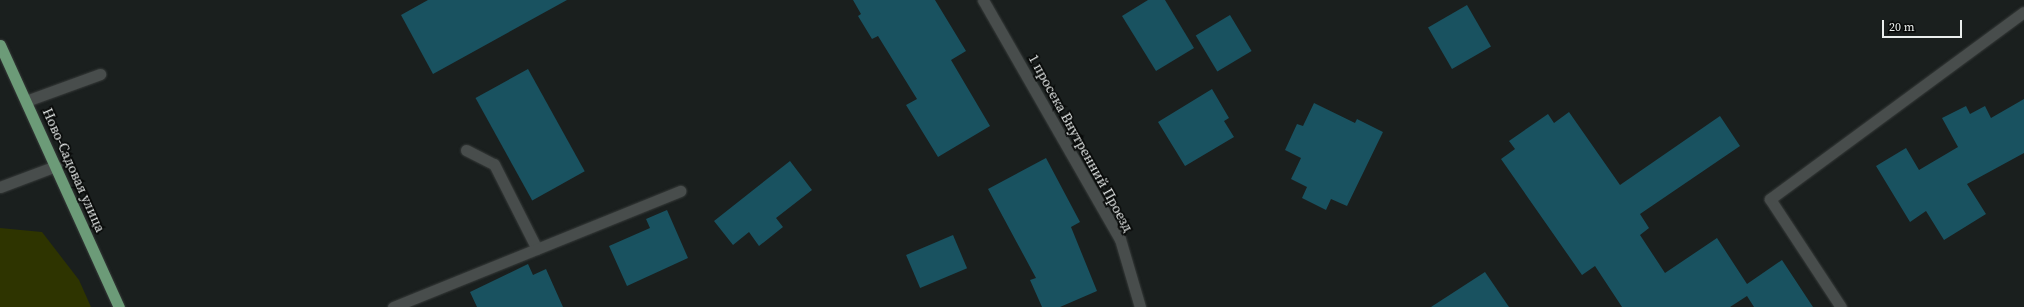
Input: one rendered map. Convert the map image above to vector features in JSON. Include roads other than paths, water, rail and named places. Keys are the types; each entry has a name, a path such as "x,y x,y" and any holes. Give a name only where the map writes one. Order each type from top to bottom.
{"main road":[{"name":"Ново-Садовая улица","path":"0,46 119,307"}],"street":[{"name":"1 просека Внутренний Проезд","path":"983,0 1120,239 1140,307"},
{"path":"1842,307 1770,198 2024,12"},
{"path":"26,101 100,74"},
{"path":"466,150 494,164 537,249"},
{"path":"0,187 56,166"},
{"path":"393,307 680,190"}]}
